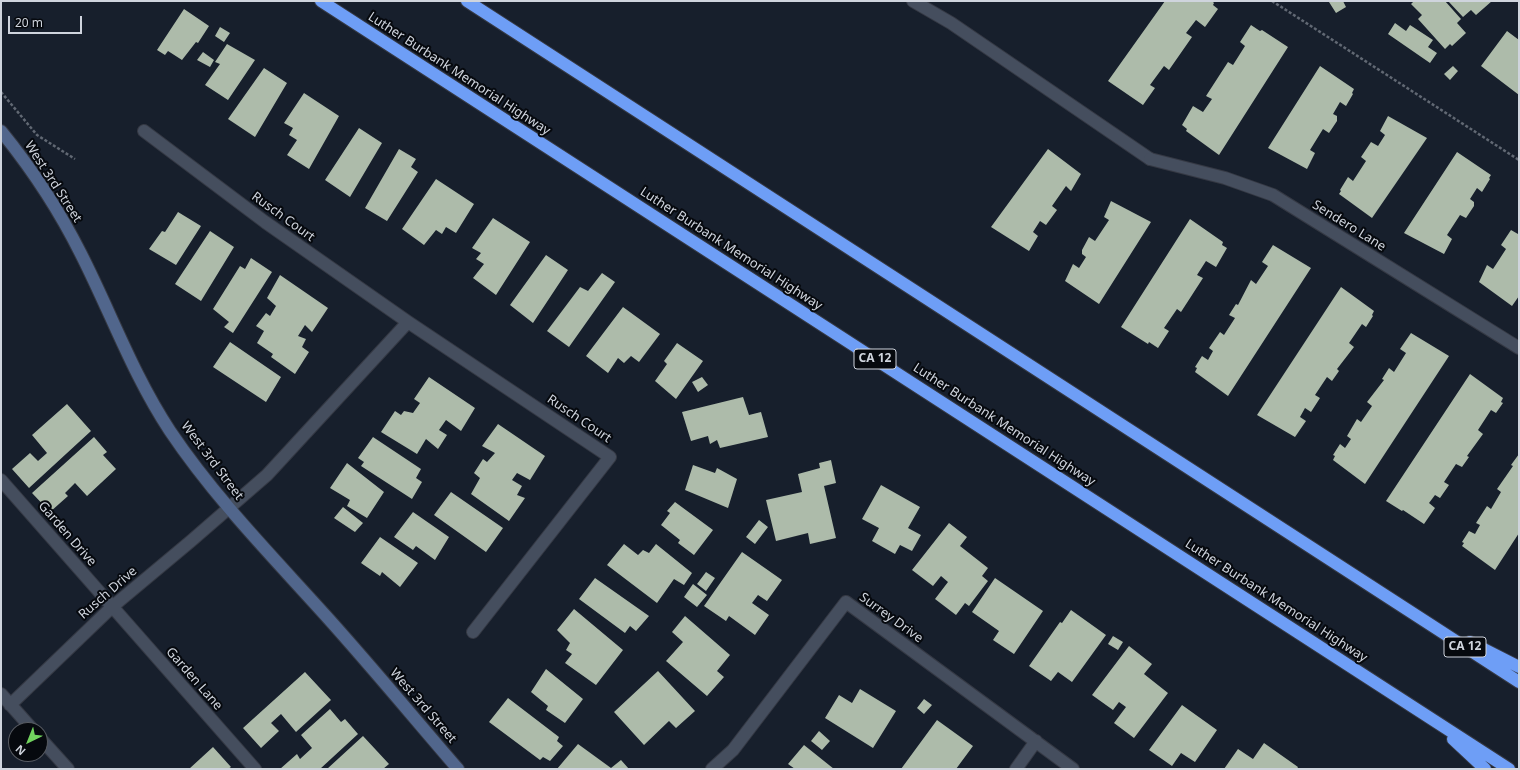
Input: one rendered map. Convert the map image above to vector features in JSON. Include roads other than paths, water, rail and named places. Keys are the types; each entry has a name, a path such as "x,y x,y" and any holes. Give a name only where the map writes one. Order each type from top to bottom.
{"highway":[{"name":"Luther Burbank Memorial Highway","path":"321,1 1509,769"},
{"name":"CA 12","path":"467,1 1519,682"},
{"path":"1411,612 1519,667"},
{"path":"1428,716 1485,769"}],"main road":[{"name":"West 3rd Street","path":"1,131 28,167 65,224 93,278 140,381 155,407 185,452 230,509 334,625 458,769"}],"street":[{"name":"Sendero Lane","path":"913,1 951,23 1150,159 1225,178 1273,195 1519,348"},
{"name":"Rusch Court","path":"144,131 265,222 408,322 610,457 474,632"},
{"path":"230,509 267,475 408,322"},
{"name":"Garden Drive","path":"1,480 112,607"},
{"name":"Rusch Drive","path":"10,705 112,607 230,509"},
{"name":"Surrey Drive","path":"712,769 733,750 846,602 1074,769"},
{"name":"Garden Lane","path":"112,607 255,769"},
{"path":"1,694 26,722"},
{"path":"1016,769 1036,741"},
{"path":"48,747 68,769"}]}
